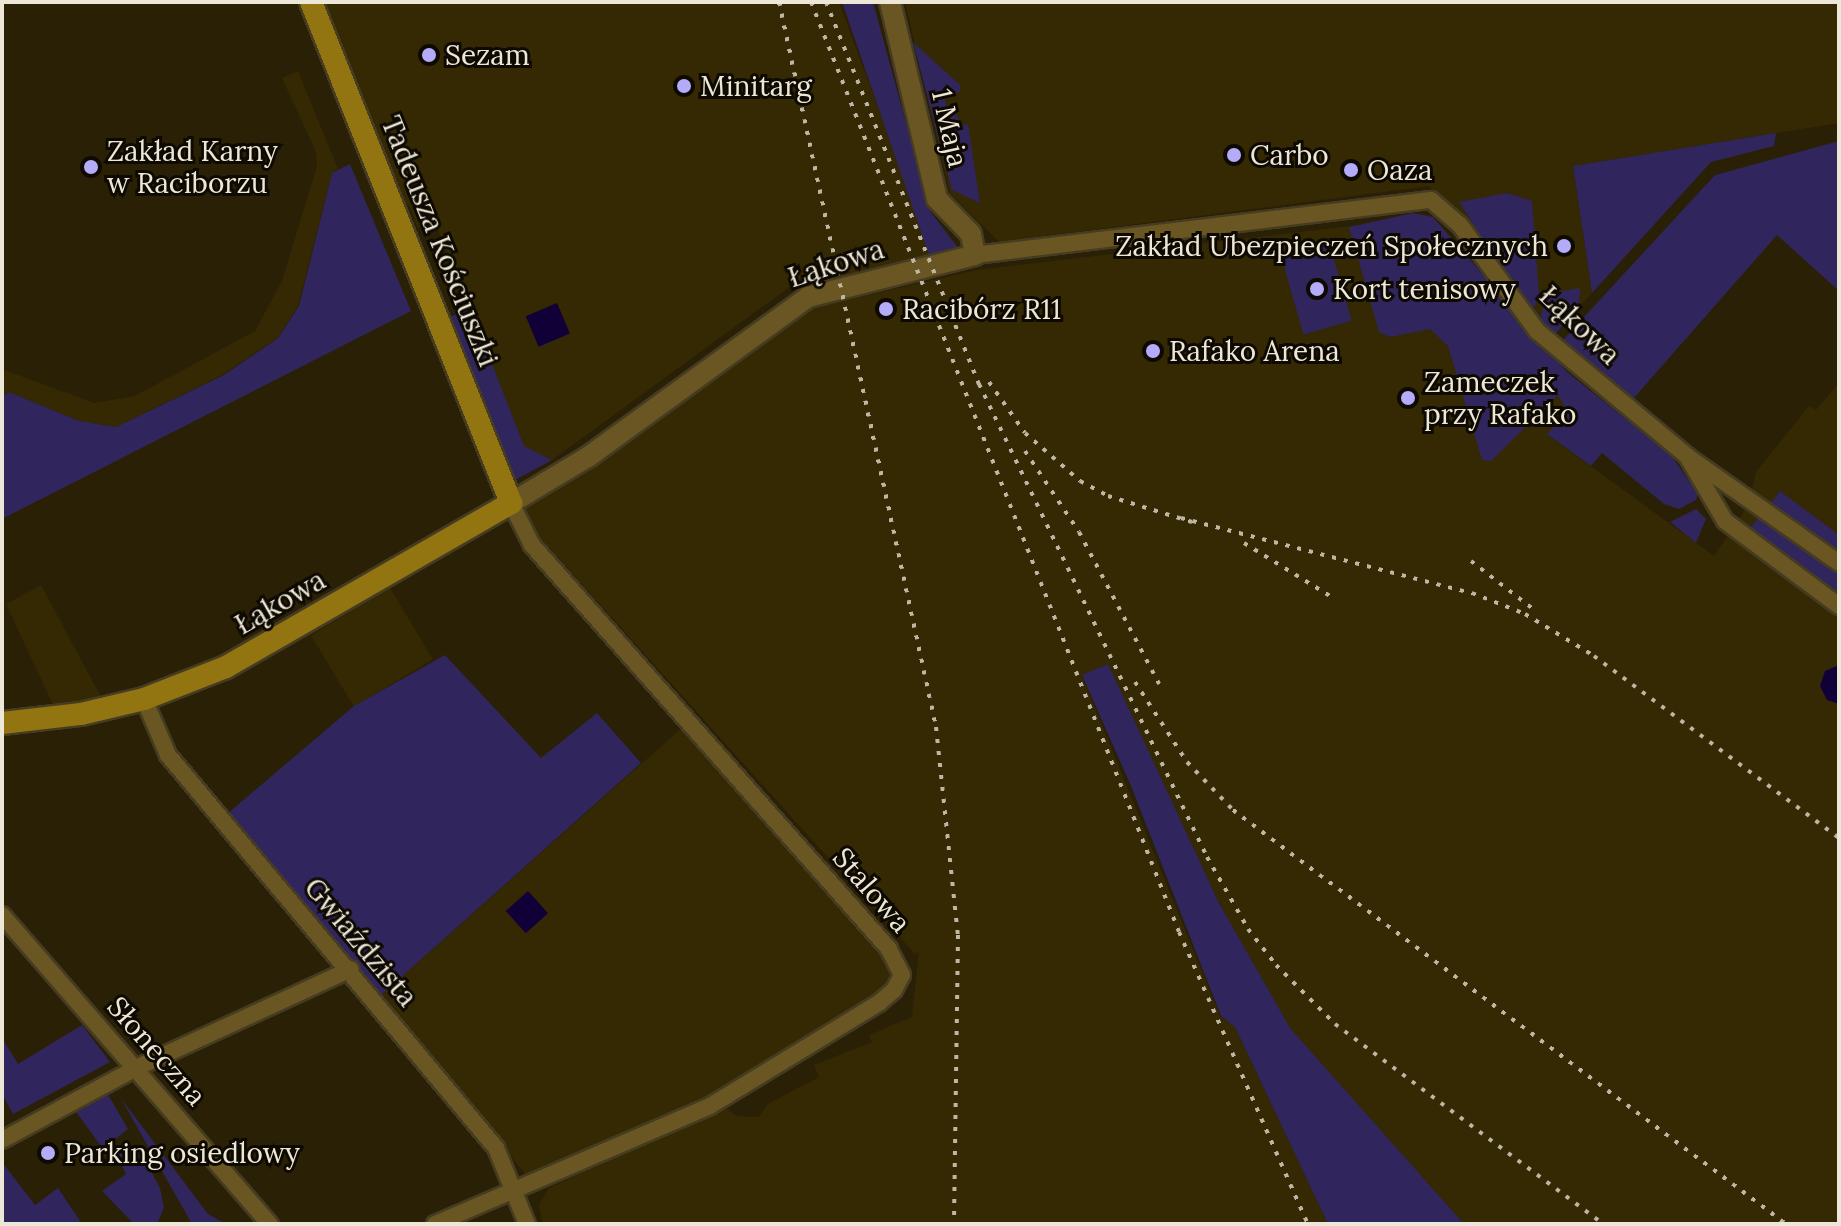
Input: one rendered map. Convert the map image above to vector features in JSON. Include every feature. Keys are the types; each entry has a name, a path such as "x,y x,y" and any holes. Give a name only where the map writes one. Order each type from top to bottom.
{"main road":[{"name":"Tadeusza Kościuszki","path":"311,2 511,503"},
{"name":"Łąkowa","path":"2,723 81,714 144,699 226,667 511,503"}],"street":[{"name":"1 Maja","path":"890,2 937,199 971,234 975,255"},
{"name":"Łąkowa","path":"511,503 588,457 808,297 975,255 1431,200 1460,225 1537,331 1687,456 1839,563"},
{"name":"Łąkowa","path":"1687,456 1725,521 1839,606"},
{"path":"1712,498 1736,488"},
{"path":"1725,521 1736,488"},
{"name":"Stalowa","path":"511,503 545,561 860,915 902,971 896,988 879,1003 710,1106 517,1189"},
{"name":"Gwiaździsta","path":"144,699 168,755 351,969 496,1148 517,1189 527,1224"},
{"name":"Słoneczna","path":"2,915 138,1067 270,1224"},
{"path":"2,1140 138,1067 351,969"},
{"path":"435,1224 517,1189"}],"shaded area":[{"path":"317,2 839,2 932,253 815,287 806,275 552,460 524,447 435,222 418,228 409,205 400,208"},
{"path":"842,2 873,2 930,211 959,249 929,255"},
{"path":"905,2 1839,2 1839,123 1573,166 1592,293 1550,335 1429,186 999,242 950,193"},
{"path":"913,42 960,85 960,92 945,94 947,114 956,114 962,126 968,124 980,203 952,190"},
{"path":"298,71 338,169 332,173 298,306 278,337 224,374 116,427 79,421 9,392 2,396 2,369 94,403 135,396 255,331 282,281 317,166 316,152 282,78"},
{"path":"1776,133 1774,146 1711,162 1592,293 1573,166"},
{"path":"1839,141 1839,291 1777,235 1633,399 1561,342 1715,175"},
{"path":"350,164 411,311 2,519 2,396 9,392 79,421 116,427 224,375 278,338 299,306 332,173"},
{"path":"1507,193 1532,201 1539,295 1535,306 1528,308 1459,202"},
{"path":"1413,213 1433,217 1567,372 1671,455 1698,494 1696,500 1679,509 1664,504 1602,453 1591,466 1547,434 1567,411 1558,395 1491,461 1482,460 1448,346 1430,329 1390,337 1379,332 1349,227"},
{"path":"1394,221 1565,402 1567,411 1548,435 1714,556 1749,504 1756,472 1809,406 1816,410 1839,383 1839,1224 1464,1224 1290,1029 1219,903 1107,664 1082,676 1220,1016 1235,1027 1328,1224 543,1224 539,1205 549,1188 725,1107 736,1116 759,1117 768,1104 819,1077 814,1065 872,1042 869,1035 912,1017 919,951 915,954 541,539 521,509 805,310 976,270"},
{"name":"Kort tenisowy","path":"1329,242 1352,321 1304,335 1281,256"},
{"path":"1580,288 1579,308 1556,333 1539,329 1545,294"},
{"path":"557,303 570,333 539,347 526,316"},
{"path":"470,308 524,446 552,460 515,480 450,317"},
{"path":"1780,491 1839,535 1839,556 1770,504"},
{"path":"1696,509 1706,519 1696,543 1670,522"},
{"path":"1762,513 1839,571 1839,601 1747,532"},
{"path":"41,585 100,695 97,701 55,709 6,604"},
{"path":"390,588 433,659 354,707 311,635"},
{"path":"445,655 541,758 597,713 641,763 380,996 227,814 354,706"},
{"path":"1108,664 1219,903 1290,1028 1464,1224 1328,1224 1235,1027 1221,1016 1131,786 1082,675"},
{"path":"1839,665 1839,704 1827,700 1820,686 1825,671"},
{"path":"683,727 857,914 898,976 876,996 736,1083 527,1176 380,996"},
{"path":"528,891 548,913 526,933 506,911"},
{"path":"82,1025 110,1062 13,1114 2,1094 2,1038 18,1064"},
{"path":"106,1091 128,1129 103,1149 74,1109"},
{"path":"120,1097 208,1214 226,1224 192,1224"},
{"path":"126,1148 142,1154 160,1188 164,1208 157,1224 134,1224 102,1191 126,1174 117,1156"},
{"path":"2,1162 35,1205 58,1188 82,1224 2,1224"}],"railway":[{"path":"779,2 936,727 958,935 954,1224"},
{"path":"811,2 1179,932 1308,1224"},
{"path":"826,2 979,384 1207,857 1248,929 1276,965 1335,1024 1603,1224"},
{"path":"989,382 1025,433 1080,481 1108,496 1192,522"},
{"path":"1025,451 1079,532 1159,684"},
{"path":"1181,518 1472,593 1525,614 1594,656 1839,838"},
{"path":"1244,543 1330,596"},
{"path":"1471,561 1537,612"},
{"path":"1135,682 1187,762 1233,810 1786,1224"}],"place":[{"name":"Sezam","path":"429,55"},
{"name":"Minitarg","path":"684,86"},
{"name":"Carbo","path":"1234,155"},
{"name":"Zakład Karny w Raciborzu","path":"91,167"},
{"name":"Oaza","path":"1351,170"},
{"name":"Zakład Ubezpieczeń Społecznych","path":"1564,246"},
{"name":"Kort tenisowy","path":"1317,289"},
{"name":"Racibórz R11","path":"886,309"},
{"name":"Rafako Arena","path":"1153,351"},
{"name":"Zameczek przy Rafako","path":"1408,398"},
{"name":"Parking osiedlowy","path":"48,1153"}]}
